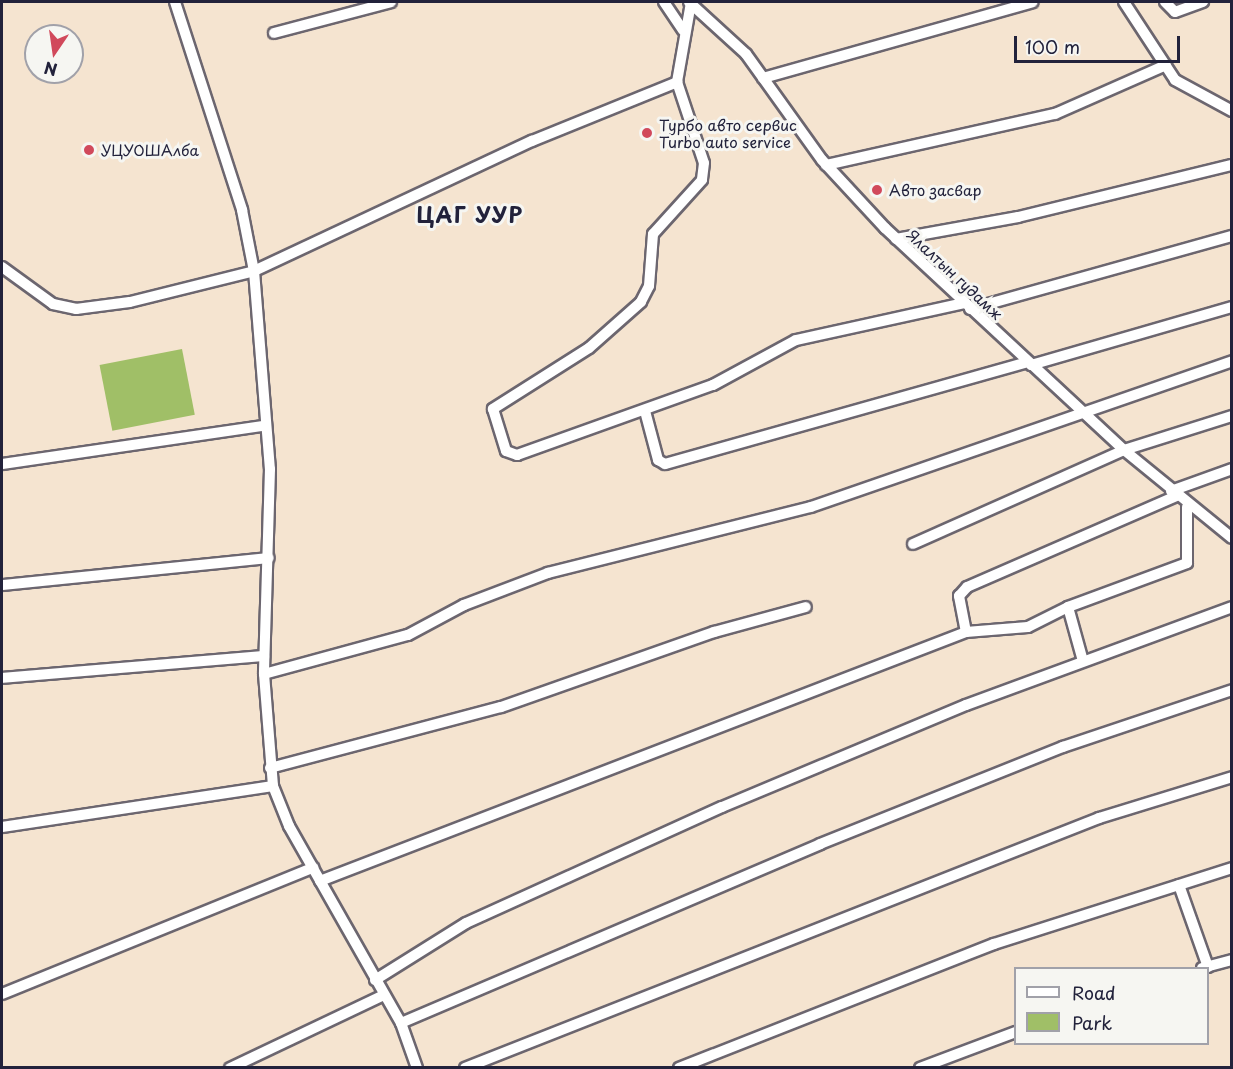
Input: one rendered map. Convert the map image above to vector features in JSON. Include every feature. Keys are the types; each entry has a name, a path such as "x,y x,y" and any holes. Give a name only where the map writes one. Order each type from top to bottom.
{"street":[{"path":"175,2 242,210 254,271 263,426 270,469 264,674 273,786 320,881 401,1023 417,1068"},
{"path":"274,33 391,2"},
{"path":"664,2 683,30"},
{"path":"690,2 683,30 677,82 705,171 653,234 646,294 609,334 497,403 492,416 506,451 518,455 713,385 796,340 967,306 1232,236"},
{"name":"Ялалтын гудамж","path":"690,2 729,35 826,165 896,238 1187,507 1232,538"},
{"path":"763,78 1034,2"},
{"path":"1124,2 1175,80 1232,111"},
{"path":"1165,2 1174,12 1203,2"},
{"path":"826,165 1055,114 1166,65"},
{"path":"2,267 53,304 76,309 130,302 254,271 532,141 677,82"},
{"path":"896,238 1018,217 1232,165"},
{"path":"645,411 658,460 665,464 1232,307"},
{"path":"264,674 408,635 464,605 548,573 811,507 1232,361"},
{"path":"913,544 1124,450 1232,416"},
{"path":"2,464 263,426"},
{"path":"966,632 959,602 967,586 1173,493 1232,469"},
{"path":"320,881 966,632 1028,627 1068,607 1187,563 1187,507"},
{"path":"2,585 269,558"},
{"path":"270,768 501,707 714,632 806,607"},
{"path":"1068,607 1083,661"},
{"path":"375,980 466,923 722,807 1083,661 1232,607"},
{"path":"2,678 264,656"},
{"path":"401,1023 842,835 1063,747 1232,690"},
{"path":"465,1068 1099,818 1232,777"},
{"path":"2,827 273,786"},
{"path":"2,994 313,867"},
{"path":"679,1068 994,944 1232,868"},
{"path":"1179,885 1205,967"},
{"path":"1208,967 1232,960"},
{"path":"230,1068 384,995"},
{"path":"920,1068 1014,1033"}],"green space":[{"path":"182,349 195,415 112,431 100,365"}],"place":[{"name":"Турбо авто сервис Turbo auto service","path":"647,133"},
{"name":"УЦУОШАлба","path":"89,150"},
{"name":"Авто засвар","path":"877,190"}],"district":[{"name":"ЦАГ УУР","path":"470,214"}]}
